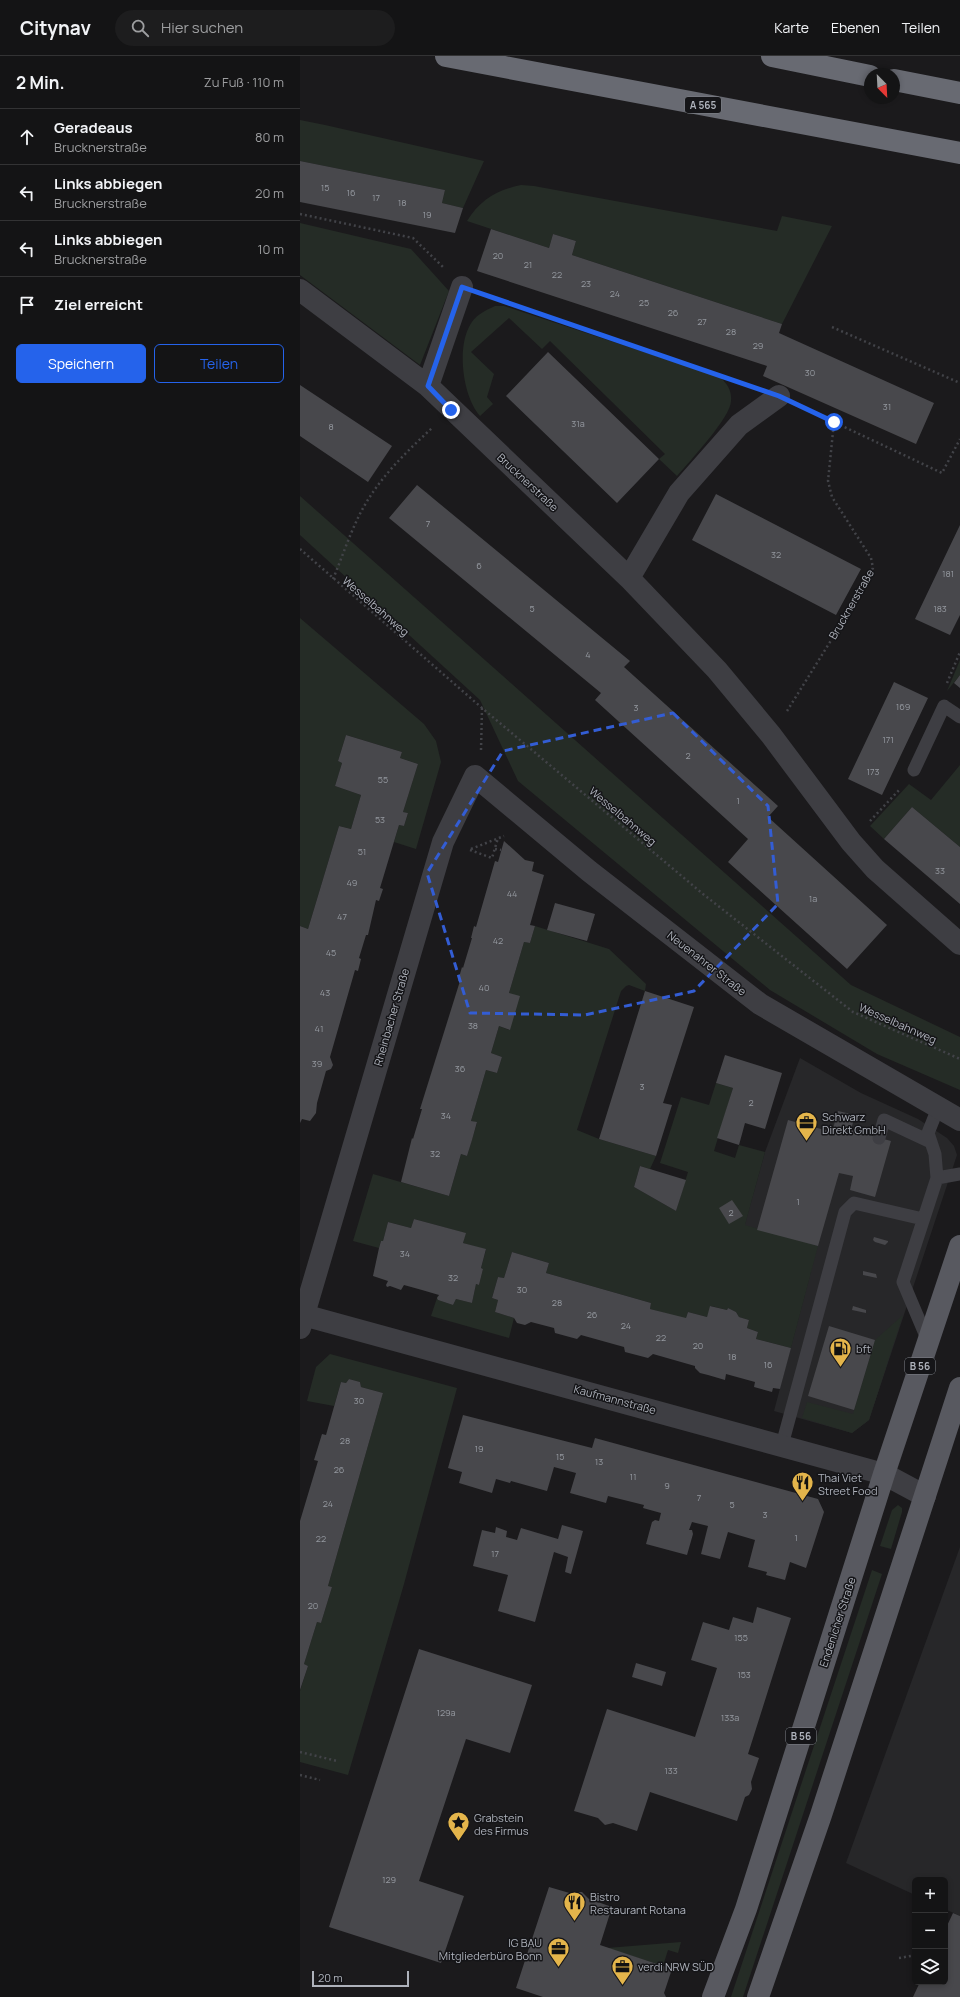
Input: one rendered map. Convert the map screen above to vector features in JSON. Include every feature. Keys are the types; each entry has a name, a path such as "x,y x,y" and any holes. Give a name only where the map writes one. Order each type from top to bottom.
{"highway":[{"name":"A 565","path":"446,56 960,154"},
{"path":"772,56 864,75"},
{"path":"900,81 960,93"}],"main road":[{"name":"Endenicher Straße","path":"713,1997 748,1901 884,1474 960,1246"},
{"path":"758,1997 821,1815 960,1388"}],"street":[{"path":"428,386 462,287"},
{"name":"Brucknerstraße","path":"300,290 428,386 451,410 630,578 717,670 772,735 851,842 875,869 960,944"},
{"path":"630,578 679,493 739,425 779,396"},
{"name":"Neuenahrer Straße","path":"475,776 589,871 760,1004 960,1120"},
{"name":"Rheinbacher Straße","path":"301,1319 443,842 475,776"},
{"name":"Kaufmannstraße","path":"301,1319 782,1445 884,1474 925,1496"}],"lane":[{"path":"914,770 944,706 960,717"},
{"path":"928,1341 903,1282 937,1178 928,1133 938,1108"},
{"path":"879,1138 884,1120 931,1142"},
{"path":"937,1178 955,1175"},
{"path":"782,1445 845,1212 854,1203 862,1199 923,1219"}],"path":[{"path":"300,214 413,238 462,287 779,396 942,473 960,439"},
{"path":"832,327 960,383"},
{"path":"333,579 357,518 382,479 400,457 451,410"},
{"name":"Brucknerstraße","path":"772,735 840,626 873,568 871,558 832,497 828,481 834,422"},
{"name":"Wesselbahnweg","path":"300,549 482,708 702,894 853,1012 960,1059"},
{"path":"944,706 944,690 960,652"},
{"path":"475,776 480,763 482,708"},
{"path":"851,842 907,781 914,770"},
{"path":"469,850 505,836"},
{"path":"492,858 498,838"},
{"path":"495,848 501,850"},
{"path":"300,1752 336,1761"},
{"path":"300,1775 320,1780"},
{"path":"899,1958 912,1956"}],"highlighted area":[{"path":"673,713 768,806 778,904 694,991 585,1015 470,1013 427,873 503,751"}],"shaded area":[{"path":"300,120 484,161 463,208 442,203 445,190 300,161"},
{"path":"521,185 534,186 777,231 782,216 832,226 782,324 572,255 576,241 553,234 549,248 467,221 478,207 490,197 504,190"},
{"path":"300,223 411,249 449,291 420,365 300,275"},
{"path":"495,306 504,306 720,377 730,390 731,401 729,408 717,428 677,476 659,459 665,454 550,341 542,349 509,318 471,352 494,374 487,397 493,404 480,416 474,408 466,386 463,348 465,337 471,323 483,312"},
{"path":"300,496 851,985 960,1037 960,1090 877,1054 770,990 518,781 480,700 300,535"},
{"path":"300,618 424,724 436,741 441,762 416,849 394,842 399,825 404,826 408,813 403,812 418,764 400,758 402,752 346,735 338,761 342,763 335,786 361,795 351,829 339,826 308,929 300,926"},
{"path":"960,660 960,675 947,691"},
{"path":"960,765 960,847 912,807 884,839 870,826 909,784 931,800"},
{"path":"535,926 609,949 646,984 645,991 629,985 621,991 577,1130 599,1139 656,1156 650,1169 640,1166 634,1187 676,1211 688,1172 660,1163 681,1097 709,1105 716,1083 733,1088 714,1151 735,1158 739,1145 765,1152 745,1225 818,1246 791,1348 756,1339 758,1332 747,1328 749,1320 739,1317 736,1312 728,1308 727,1310 711,1306 707,1317 688,1312 686,1319 650,1309 651,1303 546,1273 549,1263 512,1252 504,1278 498,1277 492,1298 498,1300 495,1312 514,1318 509,1338 431,1316 438,1295 438,1300 453,1305 456,1299 472,1303 476,1284 479,1285 483,1269 481,1268 486,1250 463,1243 465,1233 414,1219 411,1228 388,1222 383,1241 381,1241 379,1248 353,1241 373,1174 449,1196 461,1154 467,1156 477,1123 471,1121 486,1070 497,1073 502,1057 491,1053 499,1026 509,1030 509,993 524,942 530,943"},
{"path":"800,1058 861,1093 918,1119 947,1138 954,1146 957,1155 869,1420 852,1433 774,1411 811,1271 738,1249 765,1152"},
{"path":"903,1315 869,1420 852,1433 802,1418 807,1402 853,1414 875,1340"},
{"path":"330,1354 457,1388 404,1584 348,1775 300,1762 300,1691 308,1666 304,1664 317,1622 321,1623 332,1587 328,1586 383,1393 361,1387 360,1382 349,1379 346,1383 341,1382 334,1406 307,1401 316,1367"},
{"path":"898,1505 902,1508 902,1512 891,1549 880,1546 892,1510"},
{"path":"960,1547 960,1916 948,1910 948,1877 912,1877 912,1894 846,1863"},
{"path":"872,1570 882,1574 743,1997 731,1997"},
{"path":"681,1942 678,1953 668,1950 663,1966 607,1948"}],"building":[{"path":"300,161 445,190 442,203 463,208 455,233 300,202"},
{"path":"491,229 549,248 553,234 576,241 572,255 782,324 779,333 934,403 916,444 763,376 767,366 477,271"},
{"path":"548,352 659,459 617,503 506,396"},
{"path":"300,385 392,446 368,482 300,436"},
{"path":"417,485 630,661 624,667 778,806 768,817 887,925 847,969 728,862 748,839 595,700 601,693 389,518"},
{"path":"716,494 861,569 836,615 692,540"},
{"path":"960,525 960,615 950,635 915,619"},
{"path":"960,675 960,688 954,683"},
{"path":"894,682 928,698 882,795 848,779"},
{"path":"346,735 402,752 400,758 418,764 403,812 408,813 404,826 399,825 380,888 383,889 379,901 376,900 368,935 366,935 359,958 361,959 358,971 355,970 330,1057 333,1065 331,1069 326,1071 317,1103 316,1113 310,1121 302,1119 300,1123 300,926 308,929 339,826 351,829 361,795 335,786 342,763 338,761"},
{"path":"912,807 960,847 960,904 884,839"},
{"path":"504,841 525,860 534,862 532,871 544,875 530,925 535,926 530,943 524,942 509,993 520,996 510,1030 499,1026 491,1053 502,1057 497,1073 486,1070 471,1121 477,1122 472,1140 467,1156 461,1154 449,1196 401,1182 412,1138 413,1139 422,1109 420,1109 460,981 458,981 472,938 474,926 476,927 495,861 498,862"},
{"path":"555,903 595,914 587,941 547,930"},
{"path":"645,991 694,1007 663,1103 672,1105 656,1156 599,1139"},
{"path":"725,1055 782,1073 765,1129 745,1123 739,1145 717,1138 733,1088 716,1083"},
{"path":"838,1111 855,1115 851,1130 891,1141 875,1197 850,1190 853,1176 839,1173 818,1246 757,1230 788,1120 832,1132"},
{"path":"640,1166 686,1180 676,1211 634,1187"},
{"path":"732,1200 743,1216 729,1224 719,1208"},
{"path":"414,1219 466,1233 463,1243 486,1249 481,1268 483,1269 479,1285 476,1284 472,1303 456,1299 453,1305 438,1300 437,1298 439,1295 404,1285 401,1290 390,1286 387,1287 386,1285 388,1281 373,1276 379,1248 381,1241 383,1241 388,1222 411,1228"},
{"path":"874,1237 888,1242 885,1245 875,1242 873,1240"},
{"path":"512,1252 549,1263 546,1273 651,1303 650,1309 686,1318 688,1312 707,1317 710,1306 727,1310 728,1308 736,1312 739,1317 749,1320 747,1328 758,1332 756,1339 791,1348 780,1389 773,1388 772,1392 754,1387 755,1382 726,1374 725,1380 700,1373 695,1366 653,1354 648,1358 625,1352 624,1347 581,1335 577,1339 555,1333 554,1328 531,1322 525,1325 517,1323 514,1318 495,1312 498,1300 492,1298 498,1277 504,1278"},
{"path":"863,1271 876,1274 877,1278 863,1275"},
{"path":"853,1306 866,1310 866,1313 852,1310"},
{"name":"bft","path":"829,1326 875,1340 854,1410 808,1396"},
{"path":"349,1379 360,1382 361,1387 383,1393 328,1586 332,1587 321,1623 317,1622 304,1664 308,1666 300,1690 300,1521 318,1461 314,1460 322,1434 326,1435 341,1382 346,1383"},
{"path":"463,1415 592,1448 595,1438 818,1499 824,1512 806,1568 790,1562 785,1580 766,1575 767,1572 748,1567 755,1540 728,1532 720,1559 701,1554 708,1526 692,1522 689,1530 692,1530 693,1534 687,1555 646,1544 652,1522 655,1520 659,1521 661,1513 643,1508 644,1505 608,1496 606,1503 570,1493 576,1473 554,1467 547,1491 511,1481 510,1483 496,1479 492,1493 459,1483 462,1472 448,1468"},
{"path":"562,1525 583,1531 571,1574 565,1572 568,1557 554,1552 535,1622 498,1611 508,1575 473,1566 482,1530 495,1533 496,1527 507,1531 506,1537 517,1540 521,1528 558,1539"},
{"path":"757,1607 791,1618 748,1754 759,1758 751,1782 752,1789 749,1795 745,1797 737,1821 650,1792 637,1831 613,1823 605,1825 598,1818 574,1811 607,1709 695,1737 717,1668 691,1660 703,1622 729,1630 733,1617 753,1623"},
{"path":"419,1649 532,1685 510,1753 466,1739 419,1881 464,1896 441,1963 329,1927"},
{"path":"636,1663 666,1672 662,1686 632,1677"},
{"path":"549,1887 573,1894 582,1892 589,1899 612,1907 600,1945 672,1969 664,1993 666,1997 543,1997 516,1988"},
{"path":"953,1913 960,1916 960,1997 913,1997 919,1985 948,1985 948,1924"}],"place":[{"name":"Schwarz Direkt GmbH","path":"807,1142"},
{"name":"bft","path":"841,1368"},
{"name":"Thai Viet Street Food","path":"802,1502"},
{"name":"Grabstein des Firmus","path":"458,1842"},
{"name":"Bistro Restaurant Rotana","path":"574,1922"},
{"name":"IG BAU Mitgliederbüro Bonn","path":"558,1968"},
{"name":"verdi NRW SÜD","path":"623,1986"}],"route":[{"path":"451,410 428,386 462,287 779,396 834,422"}]}
